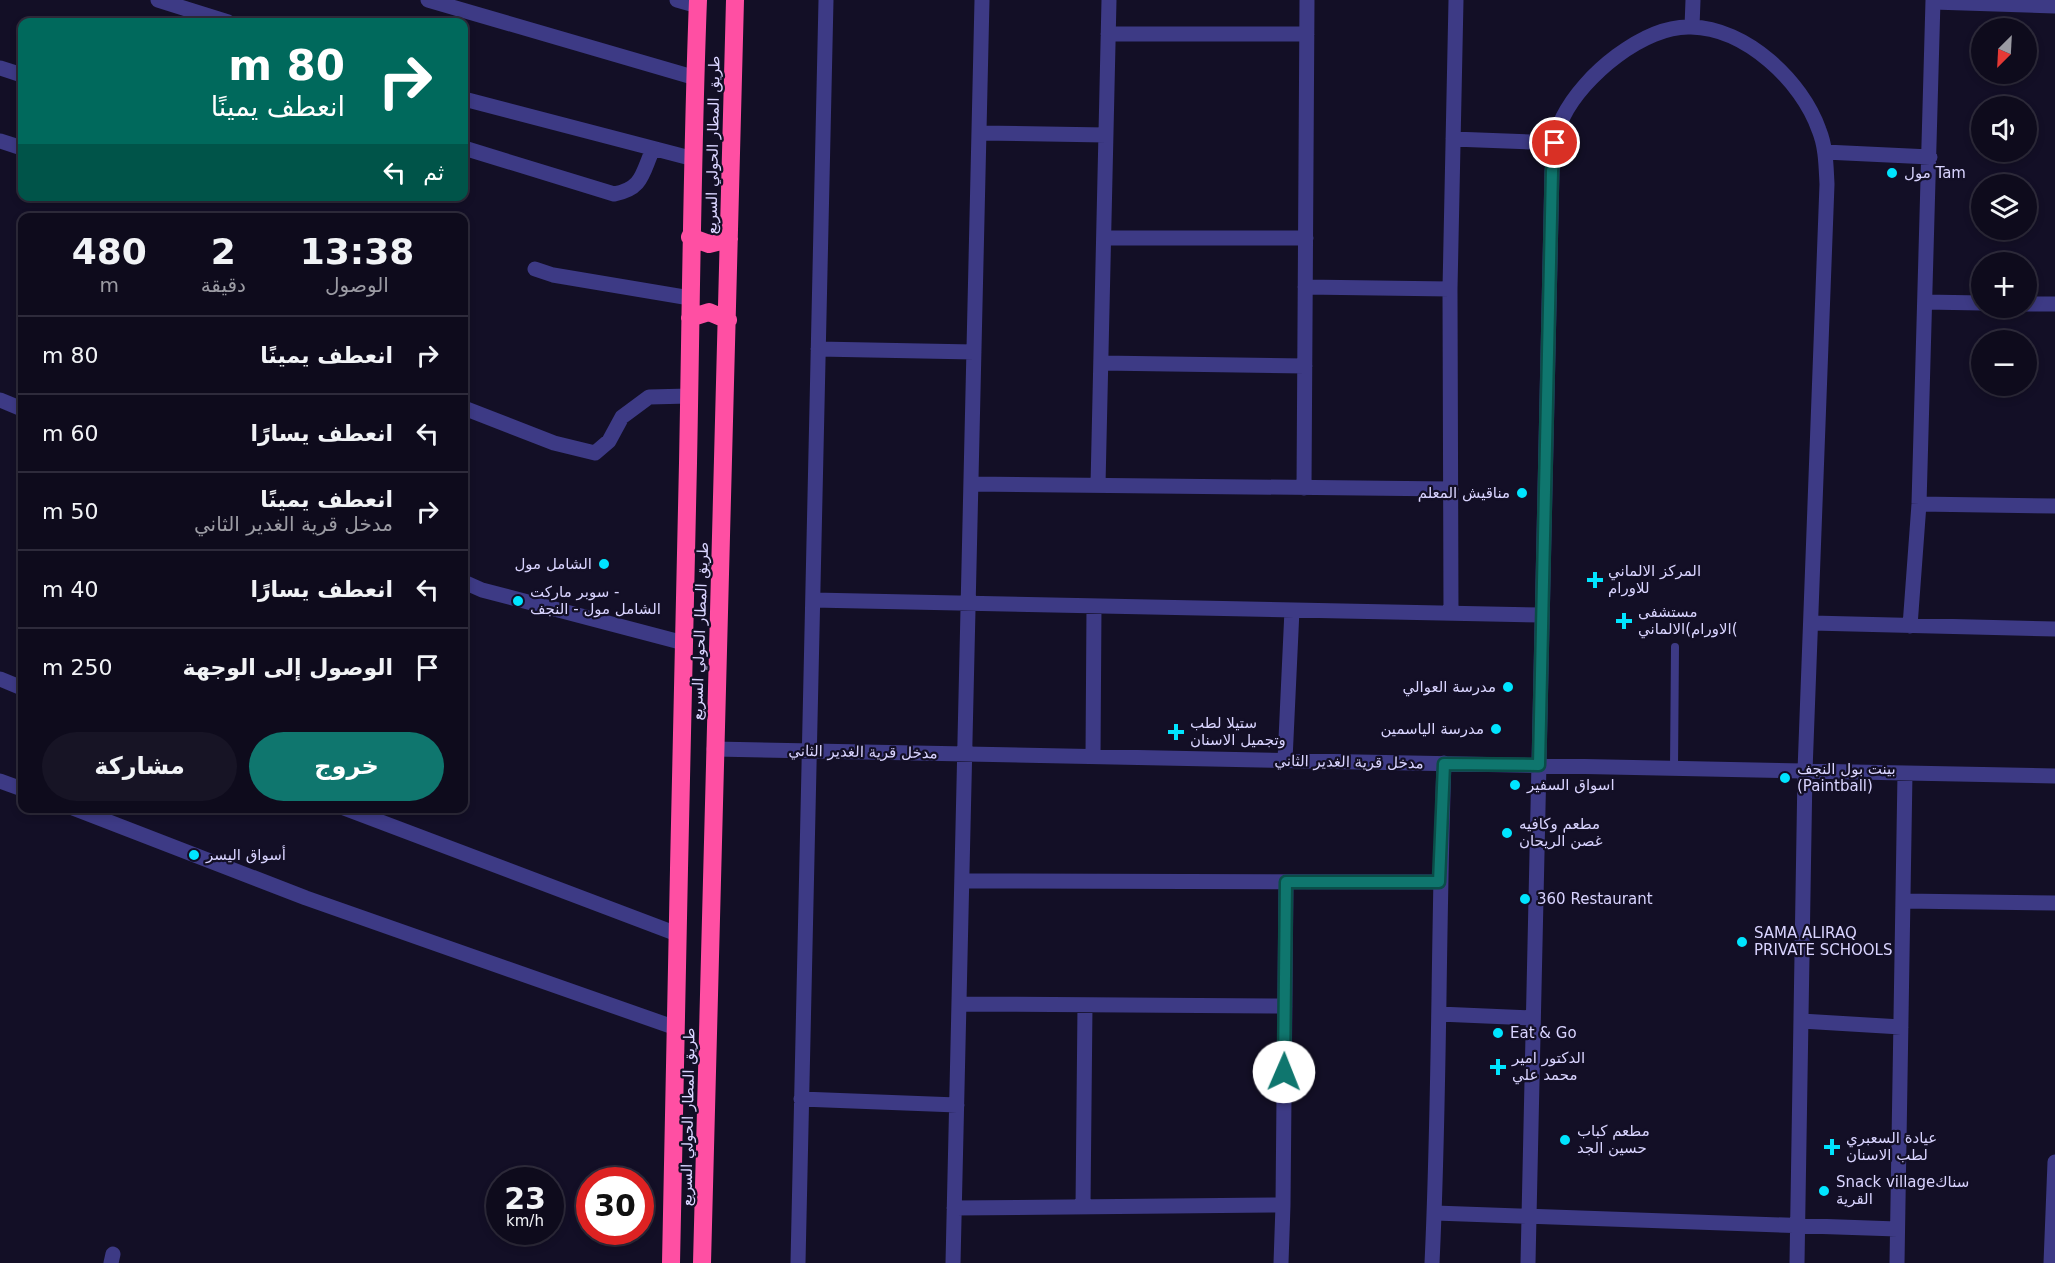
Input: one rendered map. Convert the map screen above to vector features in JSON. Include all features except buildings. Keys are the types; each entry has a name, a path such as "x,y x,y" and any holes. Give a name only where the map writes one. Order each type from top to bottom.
{"highway":[{"name":"طريق المطار الحولي السريع","path":"702,1263 735,0"},
{"name":"طريق المطار الحولي السريع","path":"670,1263 689,396 690,237 698,3"},
{"path":"690,237 709,244 729,239"},
{"path":"690,318 709,312 728,320"}],"street":[{"path":"158,0 215,18"},
{"path":"428,0 696,78"},
{"path":"677,0 698,3"},
{"path":"798,1263 826,0"},
{"path":"953,1263 982,0"},
{"path":"1098,485 1109,0"},
{"path":"1304,488 1307,0"},
{"path":"1451,613 1450,289 1455,0"},
{"path":"1692,0 1692,27"},
{"path":"1910,626 1919,504 1933,1 2055,6"},
{"path":"1528,1263 1552,171 1555,143 1562,118 1575,97 1620,53 1646,38 1671,28 1692,27 1709,29 1761,53 1789,79 1807,103 1820,131 1825,152 1827,196 1805,771 1797,1263"},
{"path":"1108,34 1307,34"},
{"path":"0,68 18,74"},
{"path":"468,100 694,159"},
{"path":"979,133 1106,135"},
{"path":"1453,139 1555,143"},
{"path":"0,141 18,147"},
{"path":"468,149 614,194 628,192 637,184 653,149"},
{"path":"1825,152 1930,157"},
{"path":"1104,238 1306,238"},
{"path":"535,269 572,279 690,298"},
{"path":"1305,287 1450,289"},
{"path":"1925,302 1971,303"},
{"path":"2037,304 2055,304"},
{"path":"819,349 974,352"},
{"path":"1101,363 1305,366"},
{"path":"468,410 554,443 595,453 609,441 622,417 649,397 689,396"},
{"path":"0,400 18,407"},
{"path":"971,484 1451,489"},
{"path":"1919,504 2055,506"},
{"path":"468,584 482,590 684,643"},
{"path":"813,600 1542,615"},
{"path":"1093,757 1094,606"},
{"path":"1285,760 1292,610"},
{"path":"1812,624 2055,629"},
{"path":"0,679 18,686"},
{"name":"مدخل قرية الغدير الثاني","path":"714,749 2055,776"},
{"path":"1432,1263 1439,1014 1439,882 1444,764"},
{"path":"1897,1263 1905,773"},
{"path":"0,781 18,788"},
{"path":"86,813 306,897 676,1028"},
{"path":"357,813 678,934"},
{"path":"962,881 1439,882"},
{"path":"1281,1263 1286,882"},
{"path":"1903,901 2055,903"},
{"path":"959,1004 1285,1006"},
{"path":"1083,1207 1085,1005"},
{"path":"1439,1014 1533,1018"},
{"path":"1801,1022 1901,1027"},
{"path":"801,1099 957,1105"},
{"path":"2051,1263 2055,1162"},
{"path":"954,1208 1283,1205"},
{"path":"1435,1213 1897,1229"}],"lane":[{"path":"1674,768 1675,646"}],"place":[{"name":"مول Tam","path":"1892,173"},
{"name":"مناقيش المعلم","path":"1522,493"},
{"name":"الشامل مول","path":"604,564"},
{"name":"المركز الالماني للاورام","path":"1595,580"},
{"name":"سوبر ماركت - الشامل مول - النجف","path":"518,601"},
{"name":"مستشفى الاورام)الالماني(","path":"1624,621"},
{"name":"مدرسة العوالي","path":"1508,687"},
{"name":"مدرسة الياسمين","path":"1496,729"},
{"name":"ستيلا لطب وتجميل الاسنان","path":"1176,732"},
{"name":"بينت بول النجف (Paintball)","path":"1785,778"},
{"name":"اسواق السفير","path":"1515,785"},
{"name":"مطعم وكافيه غصن الريحان","path":"1507,833"},
{"name":"أسواق اليسر","path":"194,855"},
{"name":"360 Restaurant","path":"1525,899"},
{"name":"SAMA ALIRAQ PRIVATE SCHOOLS","path":"1742,942"},
{"name":"Eat & Go","path":"1498,1033"},
{"name":"الدكتور امير محمد علي","path":"1498,1067"},
{"name":"مطعم كباب حسين الجد","path":"1565,1140"},
{"name":"عيادة السعبري لطب الاسنان","path":"1832,1147"},
{"name":"Snack villageسناك القرية","path":"1824,1191"}],"route":[{"path":"1284,1072 1286,882 1439,882 1444,764 1539,765 1552,171 1555,143"}]}
